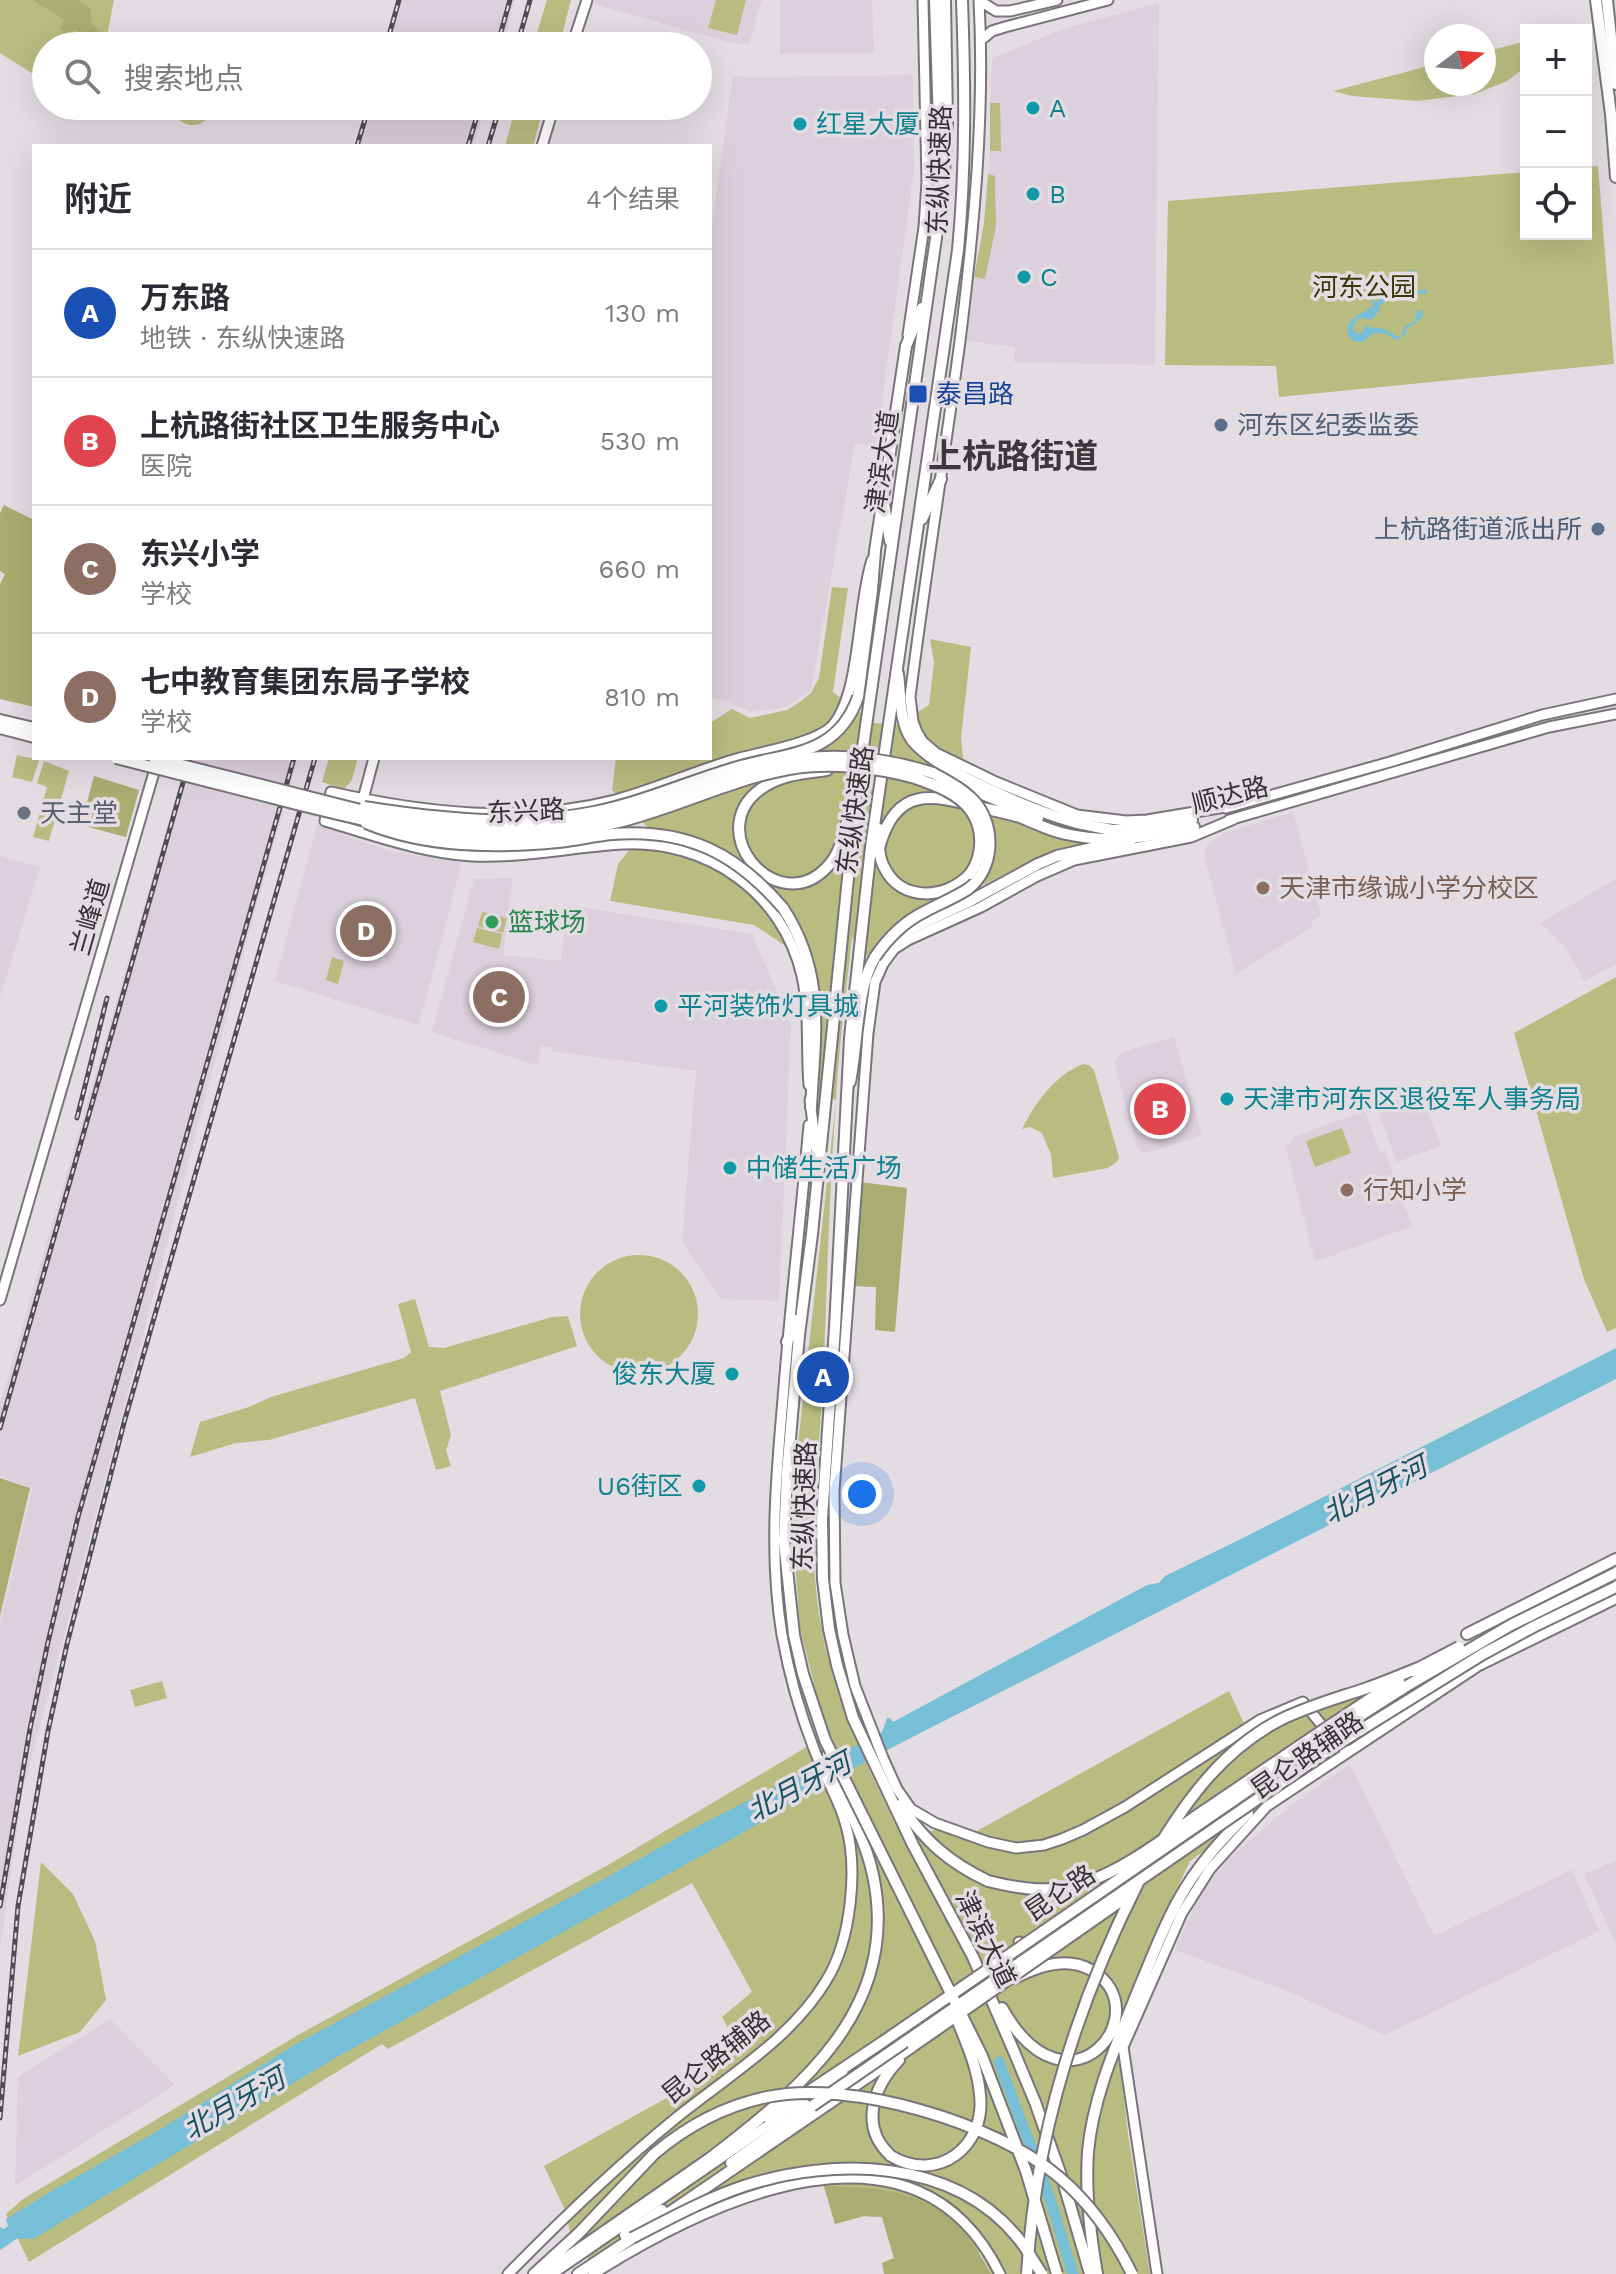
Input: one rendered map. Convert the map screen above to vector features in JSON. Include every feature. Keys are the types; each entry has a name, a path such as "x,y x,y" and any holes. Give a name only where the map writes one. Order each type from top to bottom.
{"main road":[{"path":"577,32 587,0"},
{"path":"332,802 474,820 550,818 593,812 646,798 722,771 816,746 841,729 858,697 875,551 924,227 927,182 923,0"},
{"path":"935,0 938,134 943,189"},
{"name":"东纵快速路","path":"943,189 947,123 945,0"},
{"name":"东纵快速路","path":"829,1629 828,1562 821,1536 850,1038 878,795 958,250 965,135 962,0"},
{"path":"980,1 996,11 1010,11 1057,0"},
{"path":"981,40 998,30 1108,0"},
{"path":"1596,0 1616,177"},
{"path":"1607,0 1616,84"},
{"path":"980,1 976,200 910,697 913,722 923,742 936,753 1077,815 1126,821 1147,820 1231,806"},
{"path":"543,144 550,120"},
{"name":"津滨大道","path":"892,551 943,189"},
{"path":"906,346 929,291"},
{"path":"916,531 941,479"},
{"path":"883,498 892,551"},
{"path":"819,1172 806,1054 807,1004 802,976 792,946 777,917 743,881 723,867 685,851 636,844 471,856 402,844 325,821 331,792 454,813 505,814 552,810 641,793 730,761 807,740 830,728 844,707 864,586 875,551"},
{"name":"东纵快速路","path":"825,1740 794,1635 779,1542 857,789 892,551"},
{"path":"897,665 904,725 911,739 931,759 1008,796 1071,821 1112,830"},
{"name":"顺达路","path":"879,851 883,834 892,818 903,807 919,799 941,797 1016,816 1065,834 1096,839 1132,839 1193,824 1231,806 1542,715 1616,699"},
{"name":"顺达路","path":"933,773 1062,826 1094,831 1136,830 1234,819 1549,727 1616,714"},
{"path":"0,720 32,728"},
{"path":"0,728 32,736"},
{"name":"东兴路","path":"164,760 417,822 461,828 559,825 612,815 751,770 806,758 879,759 933,773"},
{"name":"东兴路","path":"124,760 357,819 451,835 493,837 544,835 594,828 636,818 779,771 804,767 853,768 890,772 936,785 961,801 974,816 981,844 970,874 957,886 930,894 907,890 896,884 888,875 879,851"},
{"name":"兰峰道","path":"0,1300 155,760"},
{"path":"363,799 373,760"},
{"path":"853,768 786,777 765,786 743,813 740,830 742,849 752,864 765,875 782,882 798,882 814,877 827,868 841,843 857,789"},
{"path":"846,1100 855,1060 863,986 875,957 888,939 909,921 971,886 988,857 988,829 980,810 961,790 933,773"},
{"path":"878,795 879,851"},
{"path":"595,847 596,814 613,800"},
{"path":"357,819 409,838 488,846 559,842 612,834 648,834 700,845 733,861 758,880 783,908 805,948 814,993 815,1019 811,1107"},
{"path":"1234,819 1191,837 1074,860 963,916 922,932 894,949 883,964 875,982 868,1033 828,1562 835,1583 848,1661 870,1728 897,1789 911,1809 928,1820 960,1832 1016,1848 1044,1845 1083,1830 1125,1807 1260,1720 1303,1702 1348,1752"},
{"path":"875,957 908,930 1038,864 1057,856 1132,839"},
{"name":"昆仑路辅路","path":"508,2274 636,2151 767,2047 812,2001 838,1960 847,1925 851,1858 845,1822 813,1749 791,1675 782,1637 776,1582 779,1542 777,1468 811,1107"},
{"path":"787,1342 802,1307"},
{"name":"昆仑路辅路","path":"1467,1634 1583,1579 1616,1559"},
{"name":"昆仑路","path":"543,2274 1314,1745 1480,1641 1616,1573"},
{"path":"1583,1579 1582,1597 1595,1604"},
{"name":"昆仑路辅路","path":"1019,1942 1035,1944 1161,1855 1334,1740 1462,1659 1575,1598 1583,1579"},
{"name":"昆仑路","path":"567,2274 1368,1725 1483,1654 1561,1612 1616,1587"},
{"name":"昆仑路辅路","path":"1157,2274 1123,2047 1182,1913 1210,1869 1267,1806 1481,1664 1595,1604 1616,1598"},
{"path":"1027,2274 1032,2207 1039,2169 1058,2084 1071,2044 1108,1944 1148,1864 1195,1792 1221,1763 1263,1730 1300,1711 1418,1668 1558,1600"},
{"name":"昆仑路辅路","path":"1034,1964 1033,1955 1039,1944 1334,1740 1476,1654 1574,1602 1595,1604"},
{"name":"津滨大道","path":"829,1629 853,1718 878,1774 973,1957 1035,2102 1063,2181 1090,2274"},
{"path":"878,1774 925,1838 945,1857 964,1869 988,1881 1019,1889 1075,1886 1124,1864 1418,1668"},
{"path":"578,2274 998,1988 1368,1725"},
{"path":"709,2159 749,2128 819,2063 854,2015 870,1976 878,1931 875,1888 869,1860 825,1740"},
{"path":"825,1740 982,2056 1026,2171 1057,2274"},
{"path":"1097,2274 1087,2196 1088,2151 1101,2089 1178,1899 1201,1864 1248,1813"},
{"path":"973,1957 1011,2024 1036,2050 1059,2060 1078,2059 1095,2052 1112,2030 1116,2012 1111,1991 1100,1976 1088,1968 1068,1963 1051,1965 1024,1974 998,1988"},
{"path":"913,2046 880,2085 872,2106 872,2116 877,2139 886,2152 905,2164 925,2167 945,2161 964,2146 977,2123 981,2104 978,2079 937,1963"},
{"path":"552,2274 917,2024 925,2008"},
{"path":"561,2274 919,2027 928,2025 940,2031"},
{"path":"534,2274 579,2233 654,2154 693,2125 756,2099 815,2093 851,2096 915,2110 955,2122 1014,2147 1059,2177 1080,2197 1117,2244 1132,2274"},
{"path":"632,2238 697,2204 745,2186 806,2172 844,2169 889,2171 934,2181 987,2209 1018,2238 1042,2274"},
{"path":"593,2274 666,2231 736,2200 791,2183 830,2179 893,2183 930,2198 958,2215 983,2245 1000,2274"}],"shaded area":[{"path":"400,0 515,0 506,32 391,32"},
{"path":"595,0 762,0 749,44 732,43 712,37 712,32 693,32 594,4"},
{"path":"780,0 872,0 874,53 780,54"},
{"path":"1159,3 1155,365 1014,362 1015,347 967,341 974,277 985,279 995,177 988,174 990,151 1000,151 999,103 990,103 992,58 1066,28"},
{"path":"913,75 914,169 876,446 855,444 811,690 785,707 751,712 712,698 712,225 733,76"},
{"path":"367,120 481,120 474,144 361,144"},
{"path":"186,760 297,760 247,940 22,1794 0,1950 0,1624 32,1488 0,1476 0,1404"},
{"name":"天津市缘诚小学分校区","path":"1293,812 1321,915 1311,921 1313,926 1236,974 1205,860 1205,849 1224,833"},
{"path":"317,825 392,852 462,862 419,1025 275,981"},
{"path":"0,856 40,867 0,997"},
{"path":"513,878 503,955 561,961 567,905 752,934 791,1025 779,1301 721,1299 682,1242 696,1071 551,1051 551,1047 541,1046 537,1065 432,1032 474,879"},
{"path":"1616,879 1616,964 1584,981 1567,949 1540,923"},
{"path":"1174,1037 1202,1135 1142,1152 1137,1147 1114,1062 1120,1053"},
{"path":"1419,1088 1441,1146 1397,1162 1377,1109"},
{"name":"行知小学","path":"1365,1111 1380,1152 1385,1151 1412,1226 1315,1262 1286,1147 1295,1136"},
{"path":"1350,1764 1434,1936 1572,1870 1599,1931 1385,2035 1285,1990 1175,1950 1198,1898 1227,1860 1294,1803"},
{"path":"1616,1861 1616,1944 1584,1874"},
{"path":"110,2019 175,2085 15,2186 18,2077"}],"green space":[{"path":"0,0 114,0 108,32 32,32 32,73 0,53"},
{"path":"33,0 78,0 91,9 91,23 101,32 63,32 60,28 64,20"},
{"path":"547,0 571,0 563,32 537,32"},
{"path":"716,0 746,0 737,35 708,28"},
{"path":"1520,43 1520,71 1496,85 1496,49"},
{"path":"1424,67 1424,96 1458,96 1416,101 1352,96 1333,91"},
{"path":"990,103 1000,103 1001,151 990,151"},
{"path":"179,120 205,120 199,124 185,124"},
{"path":"512,120 540,120 534,144 506,144"},
{"name":"河东公园","path":"1592,166 1598,166 1614,364 1279,397 1276,366 1165,365 1168,201 1520,172 1520,240 1592,240"},
{"path":"988,174 995,176 996,226 985,279 974,277 984,223"},
{"path":"4,505 32,519 32,707 0,699 0,584 5,574 0,571 0,513"},
{"path":"832,587 848,588 833,692 874,723 898,725 929,705 934,662 930,639 971,647 961,738 967,794 1028,825 1087,842 1034,859 987,883 922,908 889,933 869,958 852,938 836,1100 817,1092 819,1007 814,965 754,925 610,901 618,864 647,827 612,790 616,760 712,760 712,722 732,709 750,718 787,710 811,693 819,678"},
{"path":"17,755 39,760 32,782 12,777"},
{"path":"328,760 357,760 352,780 344,789 322,782"},
{"path":"44,761 69,771 49,841 33,837 47,787 37,783"},
{"path":"94,776 139,790 126,837 81,825"},
{"name":"篮球场","path":"482,912 507,918 503,933 478,926"},
{"name":"篮球场","path":"477,928 502,934 499,949 473,942"},
{"path":"332,957 344,961 338,984 326,980"},
{"path":"1616,977 1616,1328 1607,1332 1584,1279 1514,1033"},
{"path":"1083,1064 1094,1070 1118,1161 1108,1168 1053,1178 1051,1155 1042,1133 1030,1127 1022,1129 1047,1091 1063,1075"},
{"path":"836,1100 815,1498 816,1584 825,1643 841,1701 903,1839 939,1829 966,1837 1229,1691 1252,1741 1295,1718 1380,1688 1396,1714 1190,1861 1138,1972 1116,2029 1128,2134 1150,2274 991,2274 980,2252 894,2258 882,2217 864,2216 835,2224 817,2163 597,2270 570,2232 565,2210 544,2166 717,2070 740,2050 722,2017 752,1992 692,1883 388,2049 382,2044 29,2262 6,2214 23,2199 298,2035 608,1865 830,1733 800,1629 793,1534 798,1445"},
{"path":"1342,1128 1351,1153 1315,1167 1306,1141"},
{"path":"860,1182 907,1188 895,1332 875,1330 876,1287 853,1286"},
{"path":"639,1255 662,1260 681,1272 693,1291 698,1314 693,1337 681,1356 662,1368 639,1373 616,1368 597,1356 585,1337 580,1314 585,1291 597,1272 616,1260"},
{"path":"415,1299 429,1347 444,1348 552,1317 568,1316 577,1346 440,1391 451,1435 446,1450 451,1466 436,1470 415,1398 269,1440 236,1443 190,1457 200,1422 271,1397 404,1358 411,1352 398,1304"},
{"path":"0,1478 30,1488 0,1616"},
{"path":"162,1681 167,1698 135,1707 130,1690"},
{"path":"41,1862 73,1894 95,1941 106,2000 80,2032 18,2056"},
{"path":"824,2186 902,2194 942,2212 976,2248 991,2274 884,2274 882,2263 894,2258 882,2217 864,2216 835,2224"}],"water":[{"path":"1414,269 1410,287 1417,291 1426,289 1427,293 1406,291 1404,286 1389,295 1372,320 1357,319 1353,329 1358,334 1362,333 1366,325 1401,337 1405,326 1415,321 1417,311 1422,310 1423,316 1407,328 1406,334 1397,340 1384,333 1372,334 1363,342 1355,342 1348,336 1351,320 1373,305 1372,300 1378,301 1382,297 1383,277 1397,278"},
{"name":"北月牙河","path":"1616,1348 1616,1379 891,1748 337,2057 33,2239 18,2238 0,2250 0,2227 4,2229 8,2226 6,2219 166,2126 294,2045 700,1825 882,1732 887,1718 893,1722 1147,1585 1159,1583 1165,1576"}],"waterway":[{"path":"999,2062 1050,2199 1073,2274"}],"railway":[{"path":"390,32 399,0"},
{"path":"501,32 510,0"},
{"path":"521,32 530,0"},
{"path":"358,144 365,120"},
{"path":"469,144 476,120"},
{"path":"489,144 496,120"},
{"path":"0,1428 189,760"},
{"path":"0,1906 30,1729 78,1517 293,760"},
{"path":"0,2118 18,1906 48,1731 67,1644 125,1419 314,760"},
{"path":"77,1118 107,998"}],"place":[{"name":"A","path":"1033,108"},
{"name":"红星大厦","path":"800,124"},
{"name":"B","path":"1033,194"},
{"name":"C","path":"1024,277"},
{"name":"泰昌路","path":"918,394"},
{"name":"河东区纪委监委","path":"1221,425"},
{"name":"上杭路街道派出所","path":"1598,529"},
{"name":"天主堂","path":"24,813"},
{"name":"天津市缘诚小学分校区","path":"1263,888"},
{"name":"篮球场","path":"492,922"},
{"name":"七中教育集团东局子学校","path":"366,931"},
{"name":"东兴小学","path":"499,997"},
{"name":"平河装饰灯具城","path":"661,1006"},
{"name":"天津市河东区退役军人事务局","path":"1227,1099"},
{"name":"上杭路街社区卫生服务中心","path":"1160,1109"},
{"name":"中储生活广场","path":"730,1168"},
{"name":"行知小学","path":"1347,1190"},
{"name":"俊东大厦","path":"732,1374"},
{"name":"万东路","path":"823,1377"},
{"name":"U6街区","path":"699,1486"}],"district":[{"name":"上杭路街道","path":"1013,456"}]}
